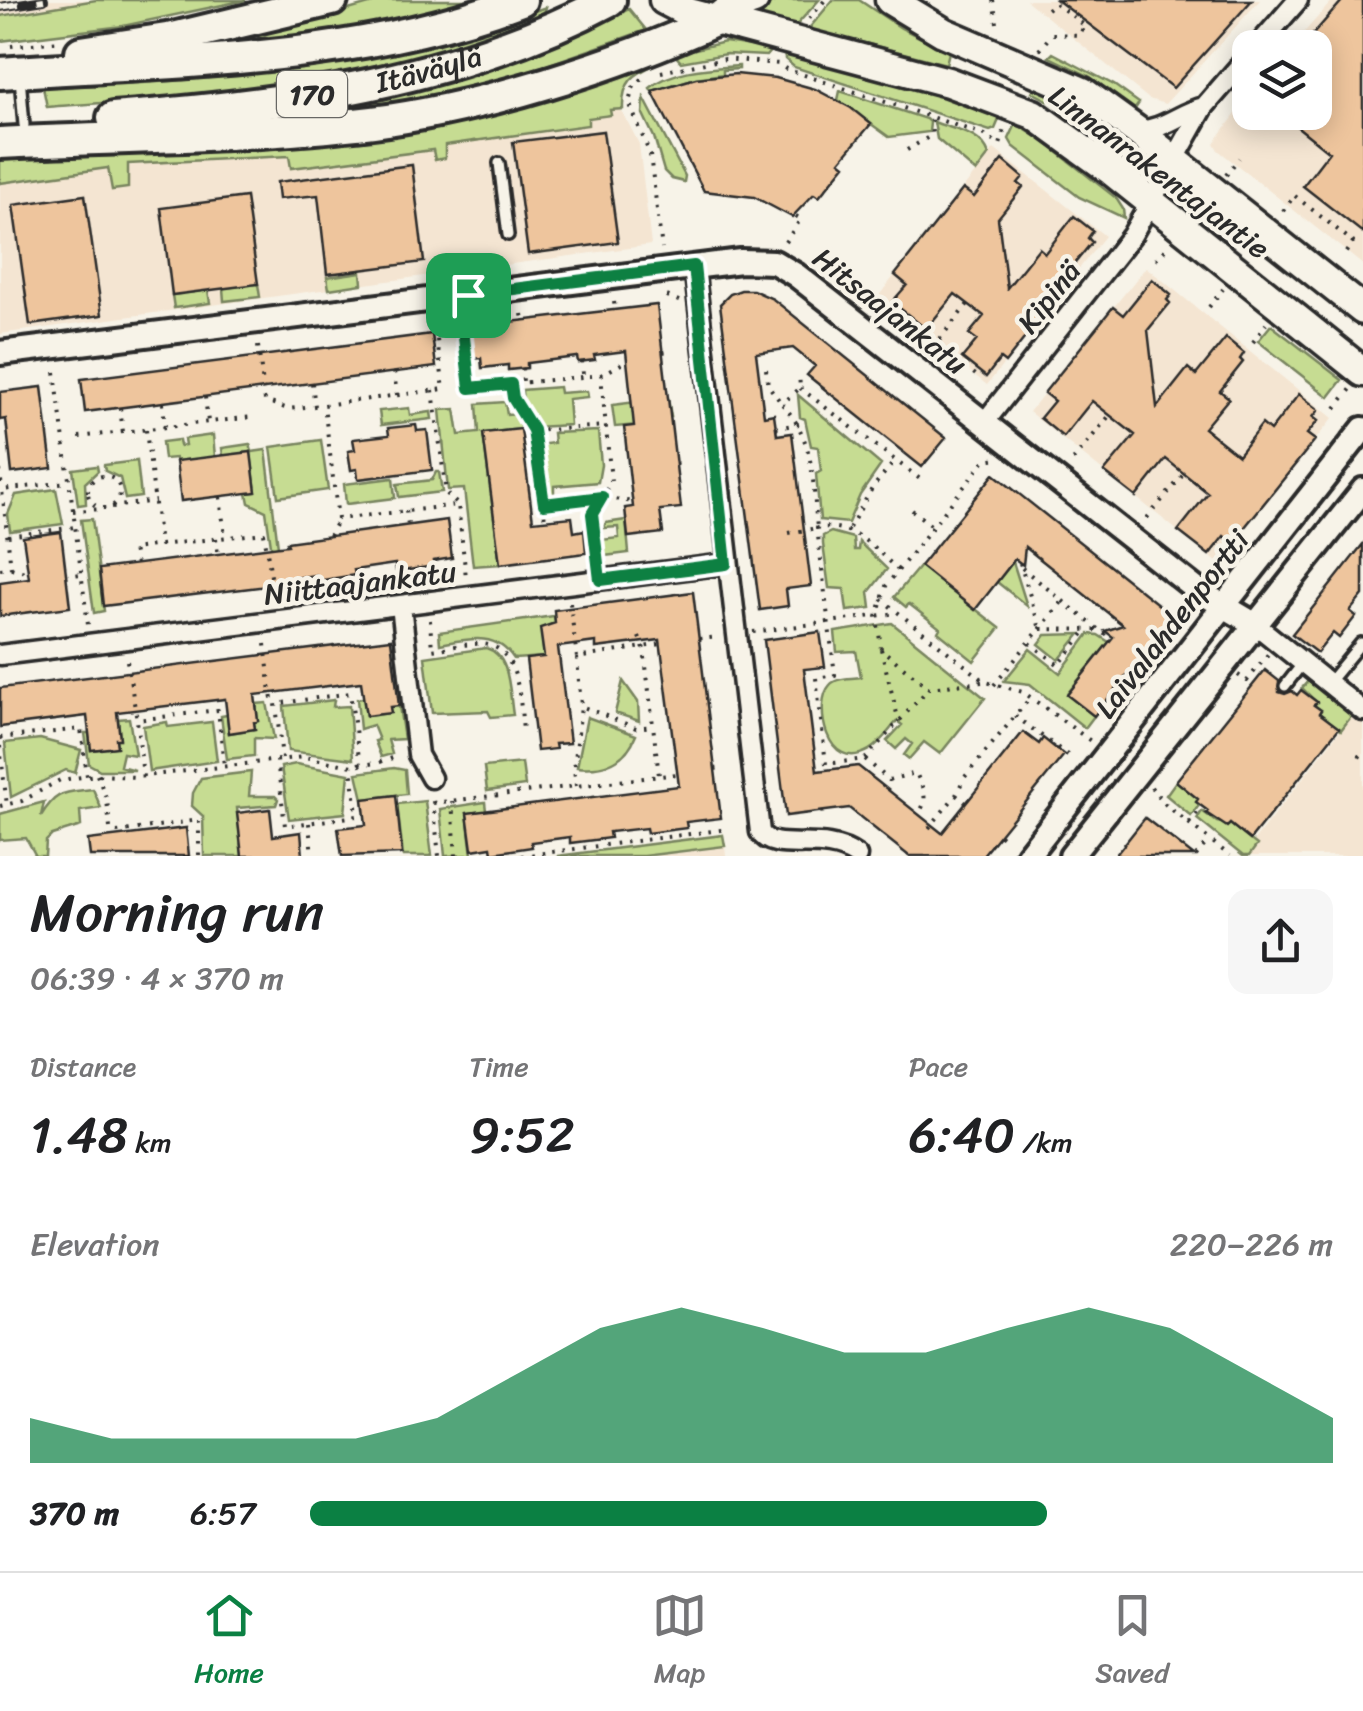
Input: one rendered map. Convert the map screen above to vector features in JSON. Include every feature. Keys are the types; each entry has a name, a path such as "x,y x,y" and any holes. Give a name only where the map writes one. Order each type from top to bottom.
{"highway":[{"path":"6,71 173,38 332,0"},
{"name":"Itäväylä","path":"6,71 172,66 289,54 402,36 521,0"},
{"name":"Itäväylä","path":"8,132 275,101 357,87 496,50 550,30 610,0"},
{"path":"8,132 254,134 424,114 577,72 716,20"}],"main road":[{"name":"Linnanrakentajantie","path":"664,0 689,13 948,82 1014,104 1064,135 1149,200 1363,372"},
{"path":"716,20 732,8 754,0"},
{"name":"Linnanrakentajantie","path":"890,0 943,32 1083,92 1363,310"}],"street":[{"path":"1272,30 1298,0"},
{"path":"1137,131 1166,126 1183,112 1204,106 1232,75"},
{"name":"Kipinä","path":"984,423 1132,235 1204,106"},
{"name":"Hitsaajankatu","path":"0,353 756,259 785,268 1197,590 1256,625"},
{"path":"694,266 758,822 765,842 780,848 826,844 840,846 857,856"},
{"name":"Laivalahdenportti","path":"1027,856 1363,430"},
{"path":"1071,856 1363,490"},
{"name":"Niittaajankatu","path":"0,654 726,564"},
{"path":"401,606 418,755 431,778"},
{"path":"1256,625 1363,711"}],"lane":[{"path":"6,71 8,132"},
{"path":"499,163 508,235"},
{"path":"459,296 461,321"},
{"path":"1328,684 1361,643"},
{"path":"1285,686 1303,663"}],"path":[{"path":"800,30 825,0"},
{"path":"993,0 997,22"},
{"path":"1042,41 1052,34 1080,35 1085,24 1056,3 1047,9"},
{"path":"663,262 650,155 629,102 632,88 639,80 671,69 724,60 779,64 786,70 985,135 1000,145"},
{"path":"907,150 932,135 931,118"},
{"path":"1231,169 1239,158"},
{"path":"1283,211 1293,198 1354,242 1342,258"},
{"path":"785,242 801,219 794,215"},
{"path":"1209,308 1223,289"},
{"path":"934,347 968,304"},
{"path":"461,321 470,388 601,375 627,361"},
{"path":"1253,342 1266,324"},
{"path":"258,346 265,402 288,409 324,405 444,389 434,325"},
{"path":"939,340 944,344 941,348 977,376 974,379"},
{"path":"663,352 672,350"},
{"path":"582,361 583,377"},
{"path":"522,368 523,382"},
{"path":"766,369 768,385 808,443 835,676 816,678 827,767 866,759 930,688 986,682"},
{"path":"55,372 89,627"},
{"path":"394,372 397,395"},
{"path":"782,404 800,388 800,372"},
{"path":"600,580 592,514 611,481 601,375"},
{"path":"312,383 315,406"},
{"path":"511,384 513,398 533,430 545,520"},
{"path":"800,388 924,482"},
{"path":"433,390 446,493 458,504 466,579"},
{"path":"206,397 208,422"},
{"path":"163,402 165,427"},
{"path":"324,405 338,519 330,536"},
{"path":"120,408 123,432"},
{"path":"1073,460 1110,416"},
{"path":"79,438 253,417"},
{"path":"776,428 798,424"},
{"path":"533,430 606,426"},
{"path":"146,430 160,545"},
{"path":"429,449 440,448"},
{"path":"899,722 876,616 881,599 886,586 985,460"},
{"path":"676,464 684,462"},
{"path":"848,529 873,487 894,462"},
{"path":"0,470 11,568"},
{"path":"1146,518 1184,474"},
{"path":"102,476 116,482 120,492 116,502 107,508 93,503 88,494 90,484 102,476"},
{"path":"528,480 539,478"},
{"path":"2,490 68,482"},
{"path":"220,497 226,537"},
{"path":"544,504 602,497 632,502"},
{"path":"73,512 155,502"},
{"path":"338,519 458,504"},
{"path":"912,510 932,526"},
{"path":"406,511 408,525"},
{"path":"8,536 75,527"},
{"path":"789,533 817,528 848,529 898,570"},
{"path":"136,564 133,548 264,532 276,610"},
{"path":"216,538 218,554"},
{"path":"1040,630 1021,565 1098,630 1108,634"},
{"path":"0,570 11,568 28,573"},
{"path":"66,576 82,574"},
{"path":"881,599 986,682 1031,697 1084,738"},
{"path":"994,686 1063,601"},
{"path":"570,602 580,706 576,786"},
{"path":"757,632 899,613"},
{"path":"430,620 432,650 482,644 496,646 505,653 512,665 523,731"},
{"path":"1040,630 1098,630"},
{"path":"1030,642 1059,665 1087,630"},
{"path":"639,637 644,648 659,776"},
{"path":"264,644 272,700 276,704 284,826 357,816 352,766"},
{"path":"576,658 661,644"},
{"path":"881,649 930,688"},
{"path":"127,661 144,777"},
{"path":"276,704 350,693 360,765"},
{"path":"929,828 956,795 964,778 1031,697"},
{"path":"580,706 636,728 653,726"},
{"path":"137,720 218,710 224,766"},
{"path":"1016,716 1070,756"},
{"path":"0,738 81,729 87,776"},
{"path":"0,746 8,806"},
{"path":"0,806 30,797 49,784 96,774 144,777 304,756 352,766 418,755"},
{"path":"866,759 889,780 916,773 926,798 918,814"},
{"path":"96,774 107,800 110,828 117,832 200,820 199,856"},
{"path":"433,804 678,774"},
{"path":"431,778 440,856"},
{"path":"1156,794 1230,856"},
{"path":"956,795 966,803"},
{"path":"452,801 456,856"},
{"path":"1189,824 1202,806"},
{"path":"309,823 312,856"},
{"path":"521,856 728,829"},
{"path":"1196,856 1209,840"}],"shaded area":[{"path":"0,0 96,0 0,16"},
{"path":"1026,0 1260,0 1165,104 1149,99"},
{"path":"1333,0 1363,0 1363,265 1214,143 1232,119 1232,130 1332,130 1332,30 1306,30"},
{"path":"621,109 639,144 651,245 0,334 0,179 439,133"},
{"path":"994,149 1105,236 987,385 877,298"},
{"path":"1146,267 1333,418 1217,562 1029,412"},
{"path":"1353,714 1363,722 1363,856 1249,856 1257,845 1253,842"},
{"path":"725,846 726,856 643,856"}],"green space":[{"path":"96,0 246,0 123,26 0,41 0,16"},
{"path":"383,0 487,0 433,16 259,46 258,33"},
{"path":"779,0 819,0 793,29 754,16 755,9"},
{"path":"833,0 859,0 901,28 949,52 946,64 806,32"},
{"path":"546,7 547,15 466,44 326,78 233,91 47,107 43,87 171,81 298,68 424,44"},
{"path":"629,9 646,30 547,65 438,97 248,126 256,116 552,44"},
{"path":"725,42 772,49 766,56 726,54 681,62 674,54"},
{"path":"784,52 938,93 1001,115 990,131 794,67 785,59"},
{"path":"1053,53 1139,103 1135,109 1089,76 1049,57"},
{"path":"656,61 630,80 624,92 623,109 610,110 611,115 588,118 588,125 445,145 445,158 435,160 433,150 291,168 289,156 128,164 128,188 112,190 108,168 0,183 0,152 307,141 420,130 517,106"},
{"path":"739,66 723,70 723,74 652,91 650,88 680,73"},
{"path":"1036,84 1092,115 1137,158 1127,156 1076,115 1032,92"},
{"path":"840,91 926,119 929,132 889,137 838,100"},
{"path":"644,98 685,176 684,182 672,179 664,171 643,114"},
{"path":"934,122 980,142 989,155 976,172 937,139"},
{"path":"1016,124 1116,198 1124,218 1079,197 1013,146 1009,139"},
{"path":"361,272 362,284 329,289 327,277"},
{"path":"258,284 260,297 224,301 223,288"},
{"path":"208,290 210,303 174,308 172,295"},
{"path":"1271,325 1342,380 1329,397 1258,341"},
{"path":"559,387 560,393 587,391 588,397 568,399 570,425 534,427 523,407 522,390"},
{"path":"798,395 881,465 860,495 848,523 820,520 818,447 811,446 805,419 800,417"},
{"path":"668,398 671,417 651,419 651,424 615,427 612,405"},
{"path":"505,402 507,415 520,414 521,429 483,433 500,564 473,566 464,489 448,490 440,410 455,409 459,435 479,433 477,404"},
{"path":"409,408 410,415 431,412 432,419 381,425 379,411"},
{"path":"598,431 598,482 554,486 554,495 547,497 537,445 554,443 553,433"},
{"path":"213,435 215,457 164,459 162,442 179,440 180,446 185,445 184,439"},
{"path":"321,440 328,490 278,497 271,447"},
{"path":"250,444 252,452 266,450 282,579 276,580 266,511 249,503 247,493 256,492 251,453 223,456 222,448"},
{"path":"137,461 141,497 125,499 120,478 105,471 104,465"},
{"path":"97,466 98,471 85,483 86,504 78,505 73,469"},
{"path":"436,472 442,492 399,497 397,484 432,480"},
{"path":"393,478 395,498 346,504 344,484"},
{"path":"56,489 63,524 10,531 8,514 16,495"},
{"path":"92,519 104,611 94,613 81,520"},
{"path":"626,520 629,553 604,556 601,540 619,538 618,527 603,528 606,523"},
{"path":"831,532 853,538 854,550 858,550 859,542 887,569 869,592 871,608 847,611 844,589 829,588 823,536"},
{"path":"1013,562 1027,606 997,582"},
{"path":"920,566 1000,628 974,661 938,632 940,628 894,597"},
{"path":"554,616 555,623 541,629 544,657 514,659 499,644 481,639 440,644 439,632"},
{"path":"892,623 985,698 940,754 924,742 909,759 904,755 912,744 906,739 896,749 887,741 902,725 897,721 881,741 854,755 842,753 827,734 823,706 830,685 840,679 861,677 856,651 837,652 835,632"},
{"path":"1080,634 1059,660 1039,644 1046,635"},
{"path":"1089,634 1109,642 1067,694 1094,716 1085,728 1030,684 1004,681 1030,649 1060,673"},
{"path":"486,648 504,666 513,715 491,717 488,711 432,713 425,657"},
{"path":"1309,680 1353,714 1341,730 1319,713 1316,702 1302,688"},
{"path":"623,681 638,702 639,721 615,713"},
{"path":"363,698 366,716 390,713 390,707 399,706 404,739 388,740 392,754 381,757 373,725 360,729 357,699"},
{"path":"334,700 333,707 349,706 353,759 288,751 284,706"},
{"path":"267,703 274,739 254,738 254,756 227,759 221,716 227,715 229,733 255,729 256,704"},
{"path":"587,717 636,735 632,744 613,762 577,767"},
{"path":"129,718 135,755 123,753 120,766 135,770 100,770 89,764 85,733 89,733 91,750 117,747 118,719"},
{"path":"167,722 168,727 212,722 217,761 149,771 143,726"},
{"path":"40,739 81,750 75,773 66,770 11,797 5,743"},
{"path":"522,763 525,786 487,791 484,767"},
{"path":"296,764 349,774 345,813 289,819 281,767"},
{"path":"405,770 407,794 363,799 357,773"},
{"path":"251,772 249,796 275,796 276,805 237,808 242,856 204,856 203,816 192,806 193,793 201,778"},
{"path":"1176,781 1198,799 1200,804 1191,816 1166,795"},
{"path":"93,789 101,808 80,811 81,826 52,835 46,841 45,856 36,856 26,838 0,840 0,814 44,802 41,816 62,794"},
{"path":"425,801 432,856 403,856 397,804"},
{"path":"485,802 486,811 467,813 472,855 445,856 440,809"},
{"path":"1202,811 1217,822 1230,824 1257,845 1249,856 1243,856 1197,819"},
{"path":"723,835 725,846 643,856 557,856"}],"building":[{"path":"1057,0 1252,0 1173,88"},
{"path":"1343,0 1363,0 1363,233 1303,186 1329,152 1302,130 1332,130 1332,30 1317,30"},
{"path":"736,74 776,78 815,89 871,124 840,161 845,165 819,197 814,194 792,217 754,197 704,191 652,91 696,78"},
{"path":"603,131 618,242 528,254 513,142"},
{"path":"1003,160 1023,177 1018,183 1023,187 998,218 1007,288 1039,248 1045,253 1074,216 1093,231 1088,238 1092,242 1067,273 1073,277 1005,363 1000,359 986,377 962,358 977,340 969,334 984,316 955,294 926,329 892,302 907,285 895,275 963,189 974,197"},
{"path":"412,165 424,262 327,274 318,195 279,199 277,182"},
{"path":"85,195 102,315 30,325 13,205"},
{"path":"246,197 258,284 172,295 161,208"},
{"path":"1152,279 1171,295 1167,300 1170,303 1148,330 1157,407 1188,368 1196,375 1226,338 1244,353 1240,359 1243,362 1220,391 1229,398 1204,428 1238,455 1262,424 1270,431 1299,394 1319,410 1313,417 1318,421 1307,434 1315,440 1232,543 1224,536 1209,555 1178,531 1208,493 1166,459 1136,497 1104,472 1135,435 1092,401 1063,437 1040,418 1054,401 1044,393 1113,307 1123,315"},
{"path":"741,290 753,290 773,299 946,438 922,467 807,375 815,366 793,348 756,353 764,416 774,414 777,435 792,433 811,586 786,589 788,606 760,610 720,304"},
{"path":"657,305 681,508 660,510 663,533 628,537 625,508 633,507 624,427 634,426 626,351 594,355 595,360 578,362 577,357 527,363 527,368 482,368 481,358 471,359 467,327"},
{"path":"432,334 436,367 85,412 81,379"},
{"path":"42,387 52,468 12,473 6,419 0,420 0,392"},
{"path":"416,425 417,431 427,430 432,470 358,479 357,469 351,470 348,451 355,450 353,439 389,435 388,428"},
{"path":"521,429 533,521 572,517 574,532 584,530 586,553 500,564 483,433"},
{"path":"251,452 256,492 181,501 176,461"},
{"path":"994,474 1174,617 1094,716 1067,695 1113,637 1105,631 1123,625 1025,547 1023,565 1015,559 975,610 920,566"},
{"path":"447,520 452,558 433,561 434,566 396,572 395,564 317,581 316,575 266,582 267,586 103,606 99,569"},
{"path":"61,532 70,607 0,616 0,582 29,578 23,537"},
{"path":"1363,544 1363,595 1350,611 1356,616 1339,638 1333,633 1317,653 1292,634"},
{"path":"693,592 721,818 686,822 687,828 647,833 646,828 609,832 610,838 570,843 570,837 492,853 491,847 472,850 467,813 679,786 660,640 596,648 596,642 558,647 570,743 555,744 556,749 537,751 526,659 544,657 540,628 555,623 554,610"},
{"path":"820,632 825,667 804,669 817,771 858,766 942,833 1023,732 1039,744 1043,738 1064,755 982,856 909,856 849,808 786,816 764,640"},
{"path":"391,639 399,706 390,707 391,713 366,716 361,682 255,695 255,729 229,733 225,699 117,712 117,747 91,750 87,716 0,727 0,688"},
{"path":"1265,670 1279,681 1279,692 1292,691 1297,695 1301,690 1317,702 1314,705 1321,710 1319,713 1339,728 1250,840 1230,824 1227,827 1206,813 1196,802 1198,799 1176,781"},
{"path":"396,795 402,854 342,856 338,828 366,825 363,799"},
{"path":"270,809 273,836 301,832 303,856 242,856 237,813"},
{"path":"1145,818 1194,856 1115,856"},
{"path":"186,828 189,856 90,856 88,840"}],"railway":[{"path":"0,7 44,0"}],"route":[{"path":"694,266 726,564 600,580 592,514 602,497 544,504 533,430 513,398 511,384 470,388 459,296 468,295 694,266"}]}
